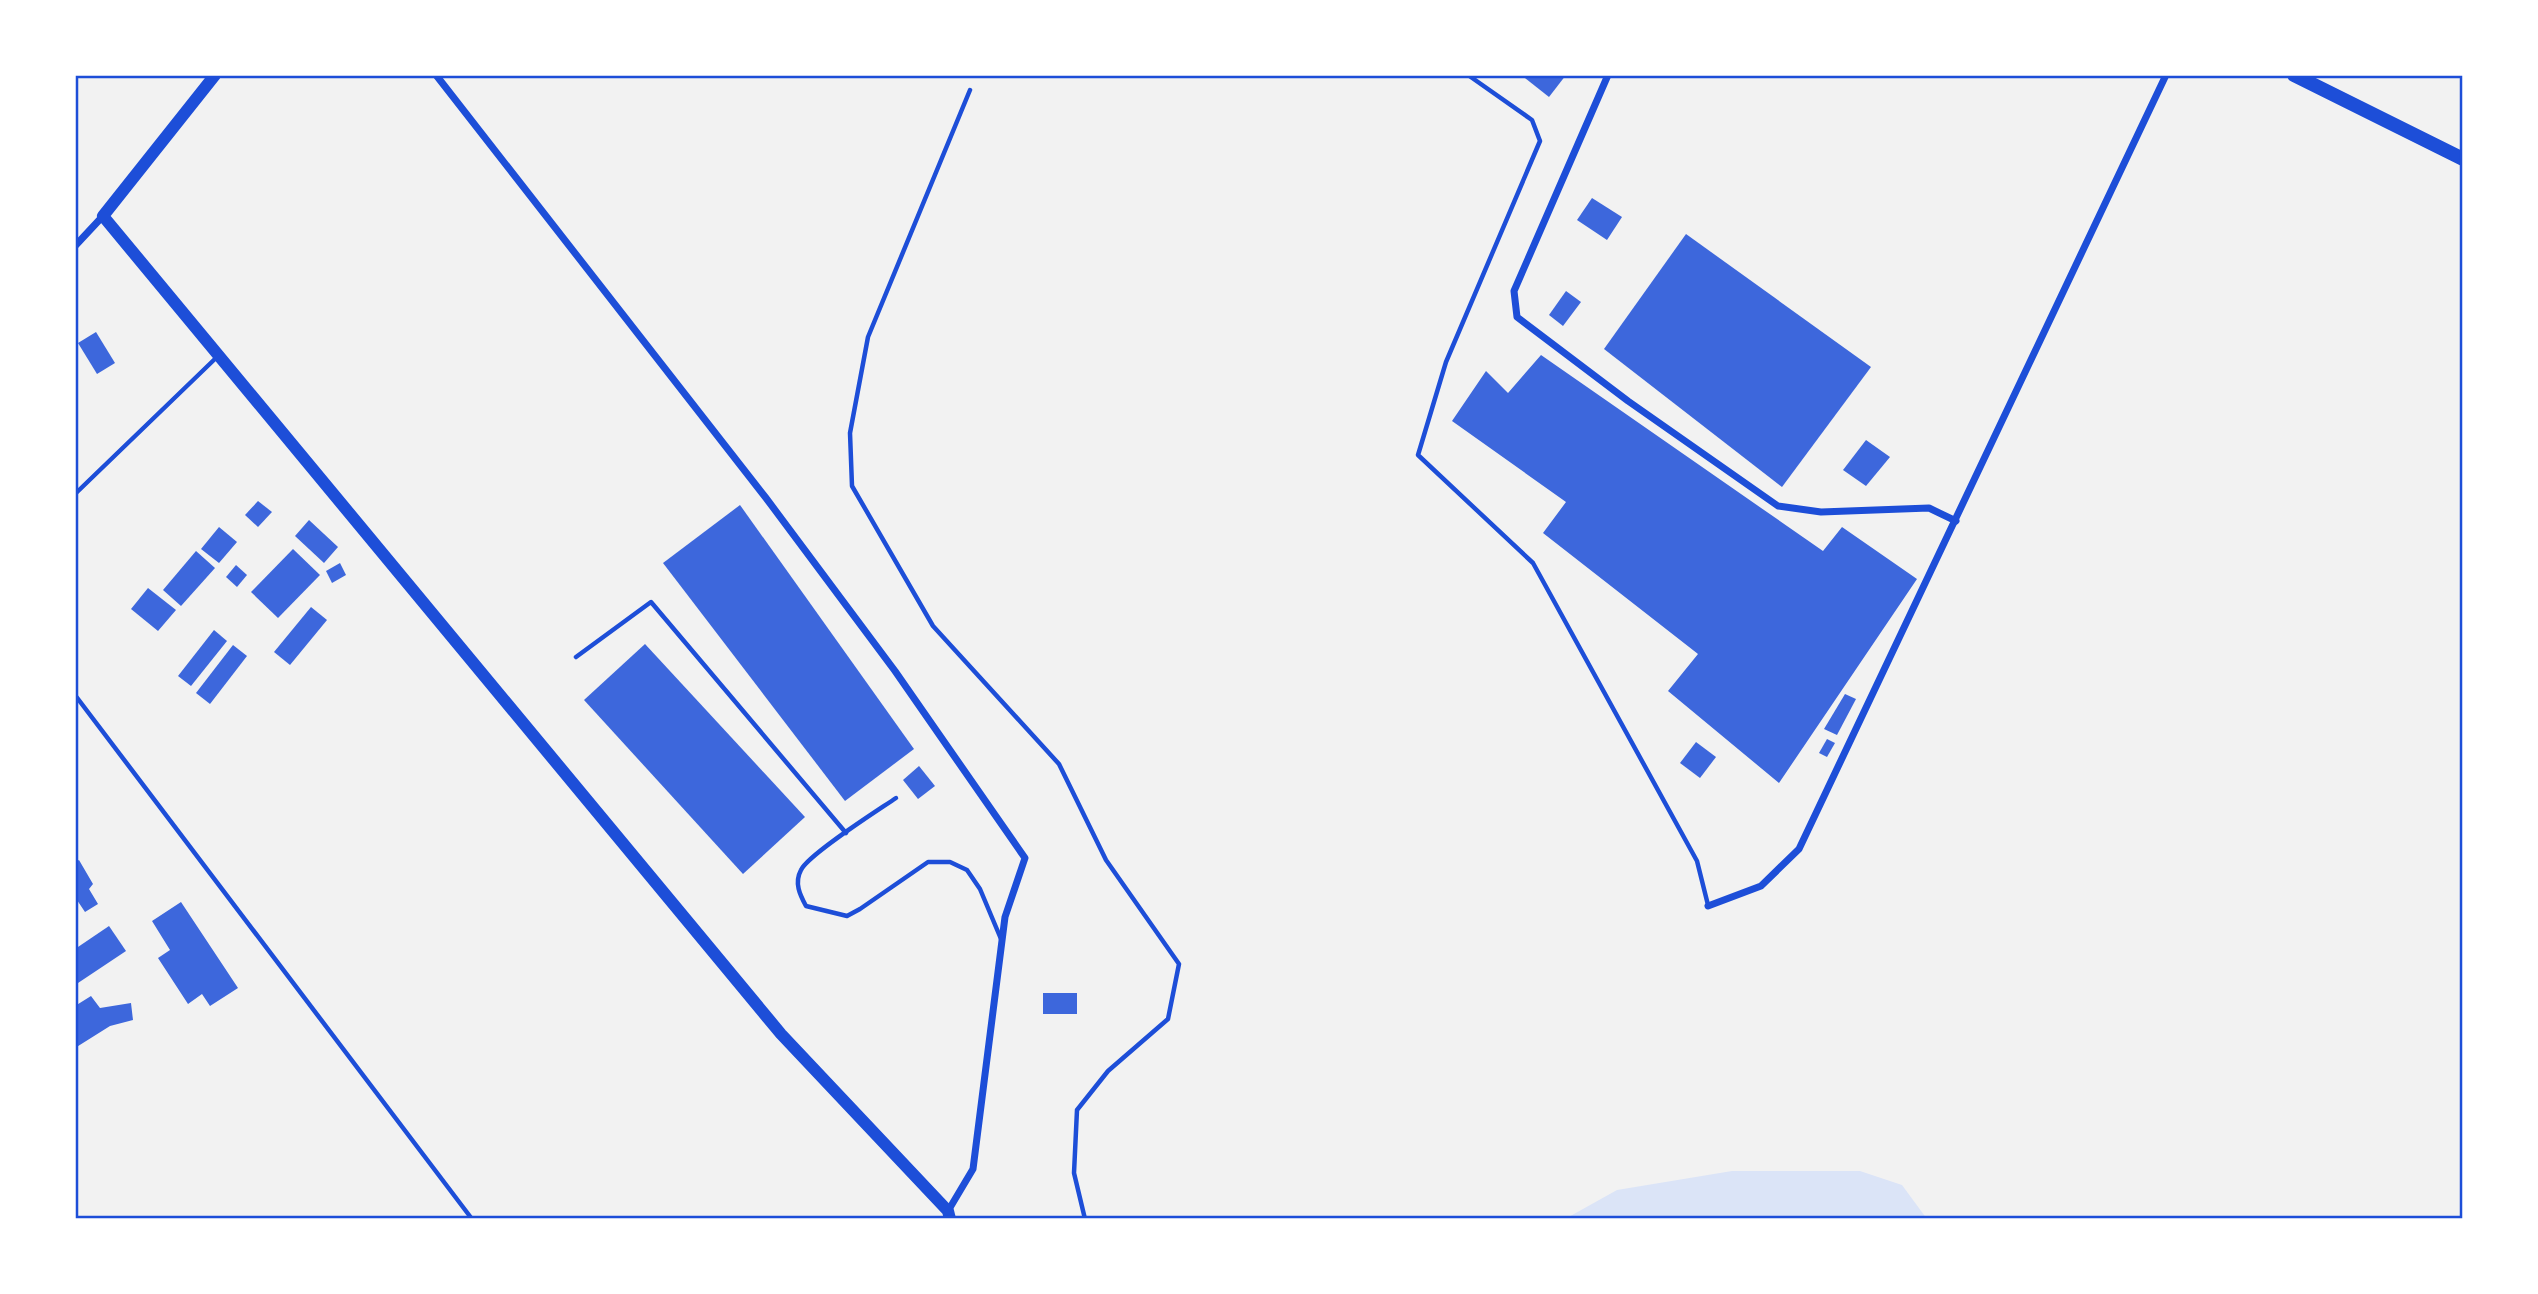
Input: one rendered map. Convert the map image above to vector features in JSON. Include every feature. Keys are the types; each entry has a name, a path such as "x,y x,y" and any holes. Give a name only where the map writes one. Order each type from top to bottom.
{"main road":[{"path":"2294,75 2463,159"}],"street":[{"path":"75,246 103,216 215,75"},
{"path":"103,216 781,1034 949,1215 973,1169 1001,940 1005,917 1026,858 895,671 766,498 436,75"},
{"path":"1608,75 1514,291 1517,317 1628,401 1778,506 1821,512 1929,508 1956,521"},
{"path":"1708,906 1761,886 1799,849 2166,75"}],"lane":[{"path":"1468,75 1532,120 1540,141 1446,362 1418,455 1533,563 1697,861 1708,906"},
{"path":"970,90 868,337 850,433 852,486 933,626 1059,764 1106,860 1179,964 1168,1019 1108,1071 1077,1110 1074,1172 1085,1219"},
{"path":"75,494 218,355"},
{"path":"576,657 651,602 845,833"},
{"path":"75,695 472,1219"},
{"path":"896,797 818,853 800,870 798,891 806,906 847,916 928,862 950,862 967,870 980,889 1001,940"}],"shaded area":[{"path":"1732,1171 1860,1171 1902,1185 1927,1219 1565,1219 1617,1190"}],"building":[{"path":"1521,75 1566,75 1549,97"},
{"path":"1592,198 1622,217 1607,240 1577,220"},
{"path":"1686,234 1871,367 1782,487 1604,349"},
{"path":"1566,291 1581,302 1563,326 1549,315"},
{"path":"96,332 115,363 97,374 78,343"},
{"path":"1541,355 1823,551 1842,527 1917,579 1779,783 1668,691 1698,654 1543,533 1566,502 1452,421 1486,371 1508,393"},
{"path":"1866,440 1890,457 1866,486 1843,470"},
{"path":"258,501 272,512 258,527 245,515"},
{"path":"740,505 914,749 845,801 663,563"},
{"path":"309,520 338,547 324,563 295,536"},
{"path":"219,527 237,542 219,563 201,549"},
{"path":"293,549 320,575 278,618 251,592"},
{"path":"196,551 215,568 181,606 163,590"},
{"path":"340,563 346,575 332,583 326,571"},
{"path":"236,565 247,575 237,587 226,577"},
{"path":"148,588 176,610 158,631 131,609"},
{"path":"311,607 327,620 290,665 274,652"},
{"path":"214,630 227,641 191,686 178,676"},
{"path":"645,644 805,817 743,874 584,700"},
{"path":"233,645 247,656 210,704 196,693"},
{"path":"1845,694 1856,699 1837,735 1824,729"},
{"path":"1827,739 1835,743 1827,757 1819,753"},
{"path":"1696,742 1716,757 1700,778 1680,763"},
{"path":"919,766 935,786 918,799 903,780"},
{"path":"79,860 93,884 89,889 98,904 85,912 75,897 75,862"},
{"path":"181,902 238,988 210,1006 202,994 188,1004 158,958 170,950 152,921"},
{"path":"109,926 126,951 75,985 75,949"},
{"path":"1043,993 1077,993 1077,1014 1043,1014"},
{"path":"91,996 100,1008 131,1003 133,1020 110,1026 75,1048 75,1006"}]}
